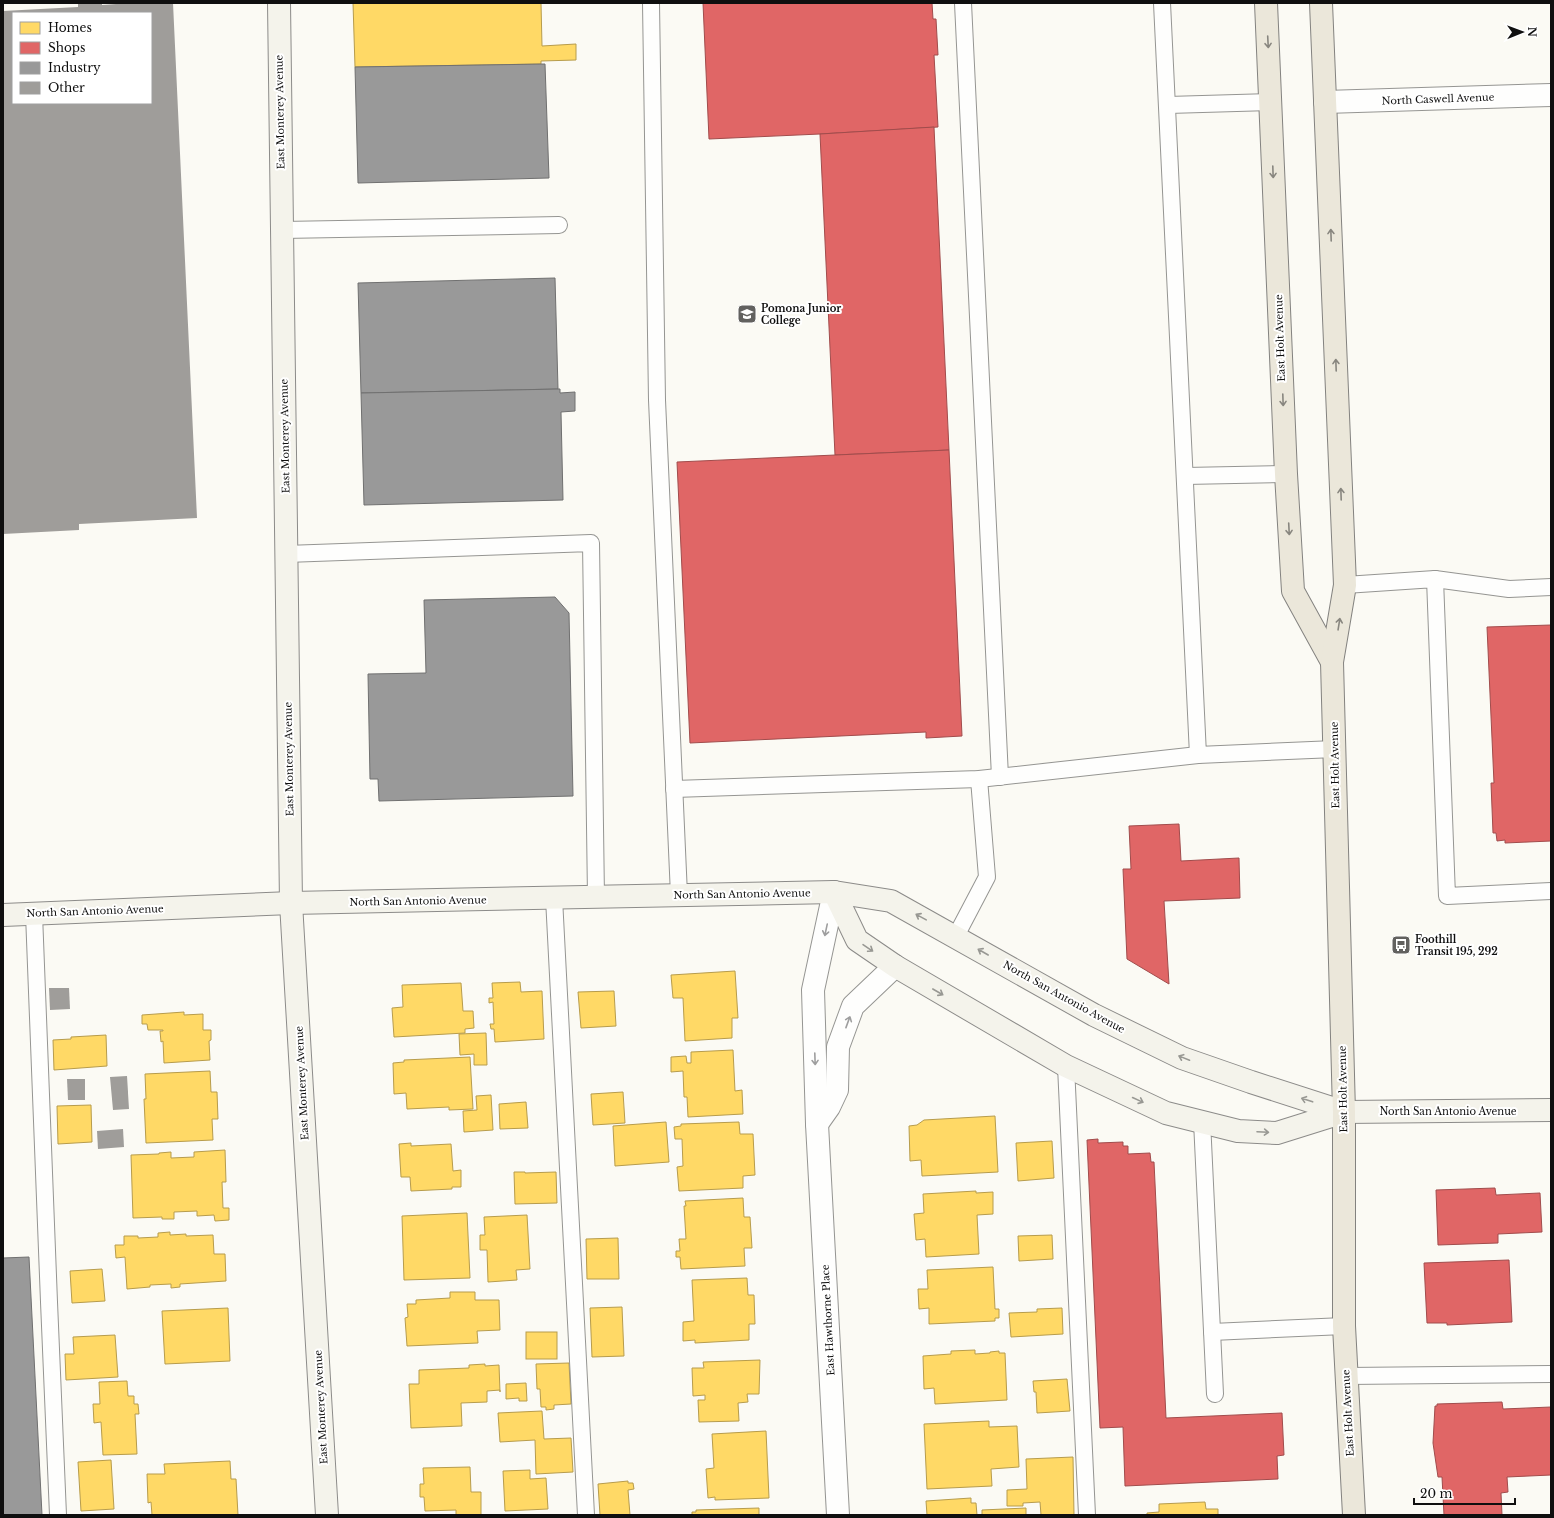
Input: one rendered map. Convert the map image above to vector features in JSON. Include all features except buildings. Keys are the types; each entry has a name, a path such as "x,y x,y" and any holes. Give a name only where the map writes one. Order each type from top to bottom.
{"main road":[{"name":"East Monterey Avenue","path":"279,3 291,903 327,1515"},
{"name":"East Holt Avenue","path":"1266,3 1286,474 1293,591 1332,662"},
{"name":"East Holt Avenue","path":"1321,3 1345,585 1332,662 1344,1112 1344,1326 1354,1515"},
{"name":"North San Antonio Avenue","path":"3,915 291,903 834,892 891,901 956,936 1094,1015 1182,1058 1344,1112"},
{"name":"North San Antonio Avenue","path":"834,892 857,940 895,966 1066,1066 1166,1113 1238,1131 1278,1133 1344,1112 1551,1110"}],"street":[{"name":"North Caswell Avenue","path":"1326,102 1551,95"},
{"name":"East Hawthorne Place","path":"834,892 813,990 817,1124 838,1515"},
{"path":"817,1124 829,1107 837,1090 838,1047 853,1006 895,966"}],"lane":[{"path":"652,3 658,400 679,895"},
{"path":"964,3 1000,777"},
{"path":"1162,3 1198,755"},
{"path":"1168,105 1271,102"},
{"path":"282,230 559,225"},
{"path":"1185,476 1286,474"},
{"path":"286,554 591,543 596,897"},
{"path":"1435,579 1447,896 1551,892"},
{"path":"1345,585 1435,579 1509,589 1551,587"},
{"path":"674,789 979,779 1198,755 1335,749"},
{"path":"956,936 987,878 979,779"},
{"path":"554,898 586,1515"},
{"path":"34,914 58,1515"},
{"path":"1066,1066 1088,1515"},
{"path":"1202,1122 1215,1394"},
{"path":"1212,1332 1344,1326"},
{"path":"1346,1376 1551,1374"}],"place":[{"name":"Pomona Junior College","path":"747,314"},
{"name":"Foothill Transit 195, 292","path":"1401,945"}]}
